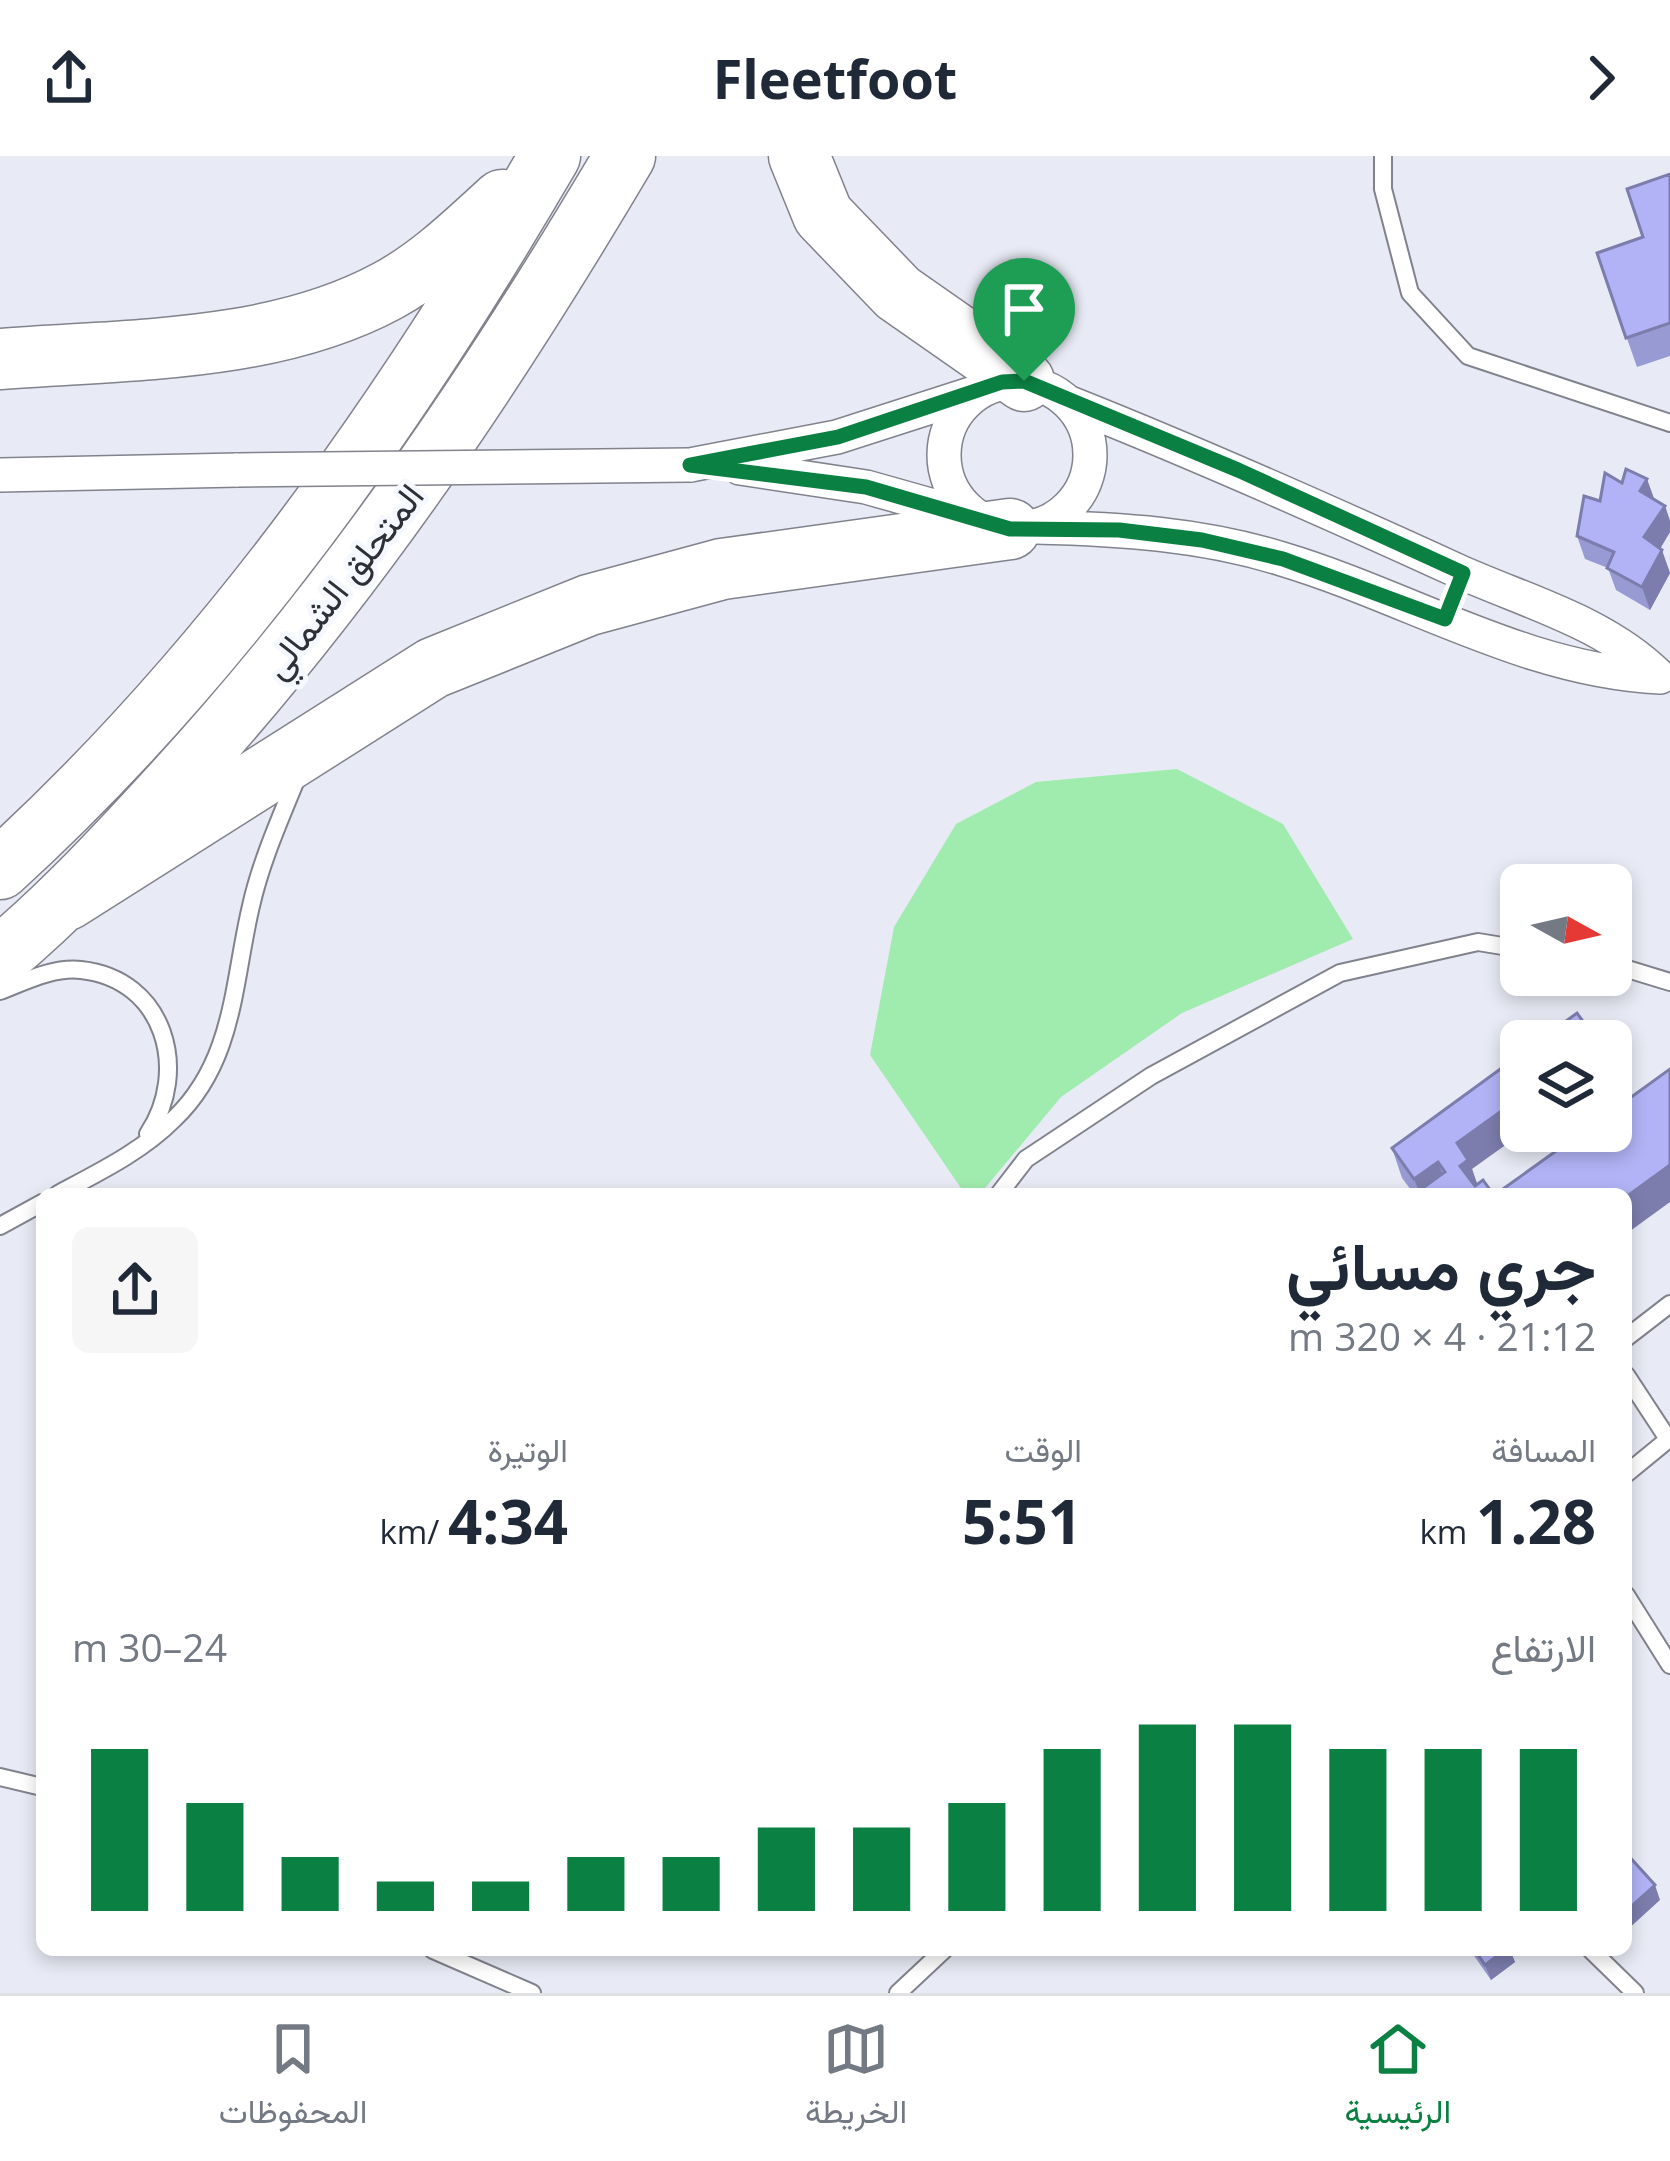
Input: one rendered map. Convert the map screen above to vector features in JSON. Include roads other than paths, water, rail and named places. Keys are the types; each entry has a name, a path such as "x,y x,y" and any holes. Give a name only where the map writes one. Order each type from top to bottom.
{"highway":[{"path":"0,358 215,340 321,319 388,291 427,266 546,156"},
{"name":"المتحلق الشمالي","path":"0,868 147,722 272,575 447,324 546,156"},
{"name":"المتحلق الشمالي","path":"0,957 67,900 247,705 434,462 510,350 625,156"},
{"path":"799,156 823,215 898,293 1025,392"},
{"path":"67,900 433,668 589,605 722,569 1009,525"}],"street":[{"path":"690,465 838,437 1025,392 1238,470 1605,635 1636,653 1665,679"},
{"path":"1025,392 1084,424 1091,449 1088,475 1068,507 1009,525 961,502 948,480 944,454 955,418 1025,392"},
{"path":"0,475 690,465 808,476 1009,525 1160,534 1242,549 1576,668 1665,679"},
{"path":"1445,619 1463,573"}],"lane":[{"path":"1383,156 1383,189 1410,293 1468,356 1670,423"},
{"path":"69,1188 138,1150 177,1117 204,1080 231,1025 251,904 313,740"},
{"path":"1004,1188 1026,1160 1150,1076 1340,973 1478,942 1500,946"},
{"path":"0,991 50,971 79,969 108,976 134,991 154,1012 167,1040 172,1070 167,1100 138,1150"},
{"path":"1632,970 1670,982"},
{"path":"0,1226 36,1206"},
{"path":"1632,1333 1670,1304"},
{"path":"1632,1384 1669,1438 1632,1469"},
{"path":"1632,1605 1670,1665"},
{"path":"0,1777 36,1786"},
{"path":"447,1956 532,1993"},
{"path":"898,1993 938,1956"},
{"path":"1597,1956 1635,1993"}]}
